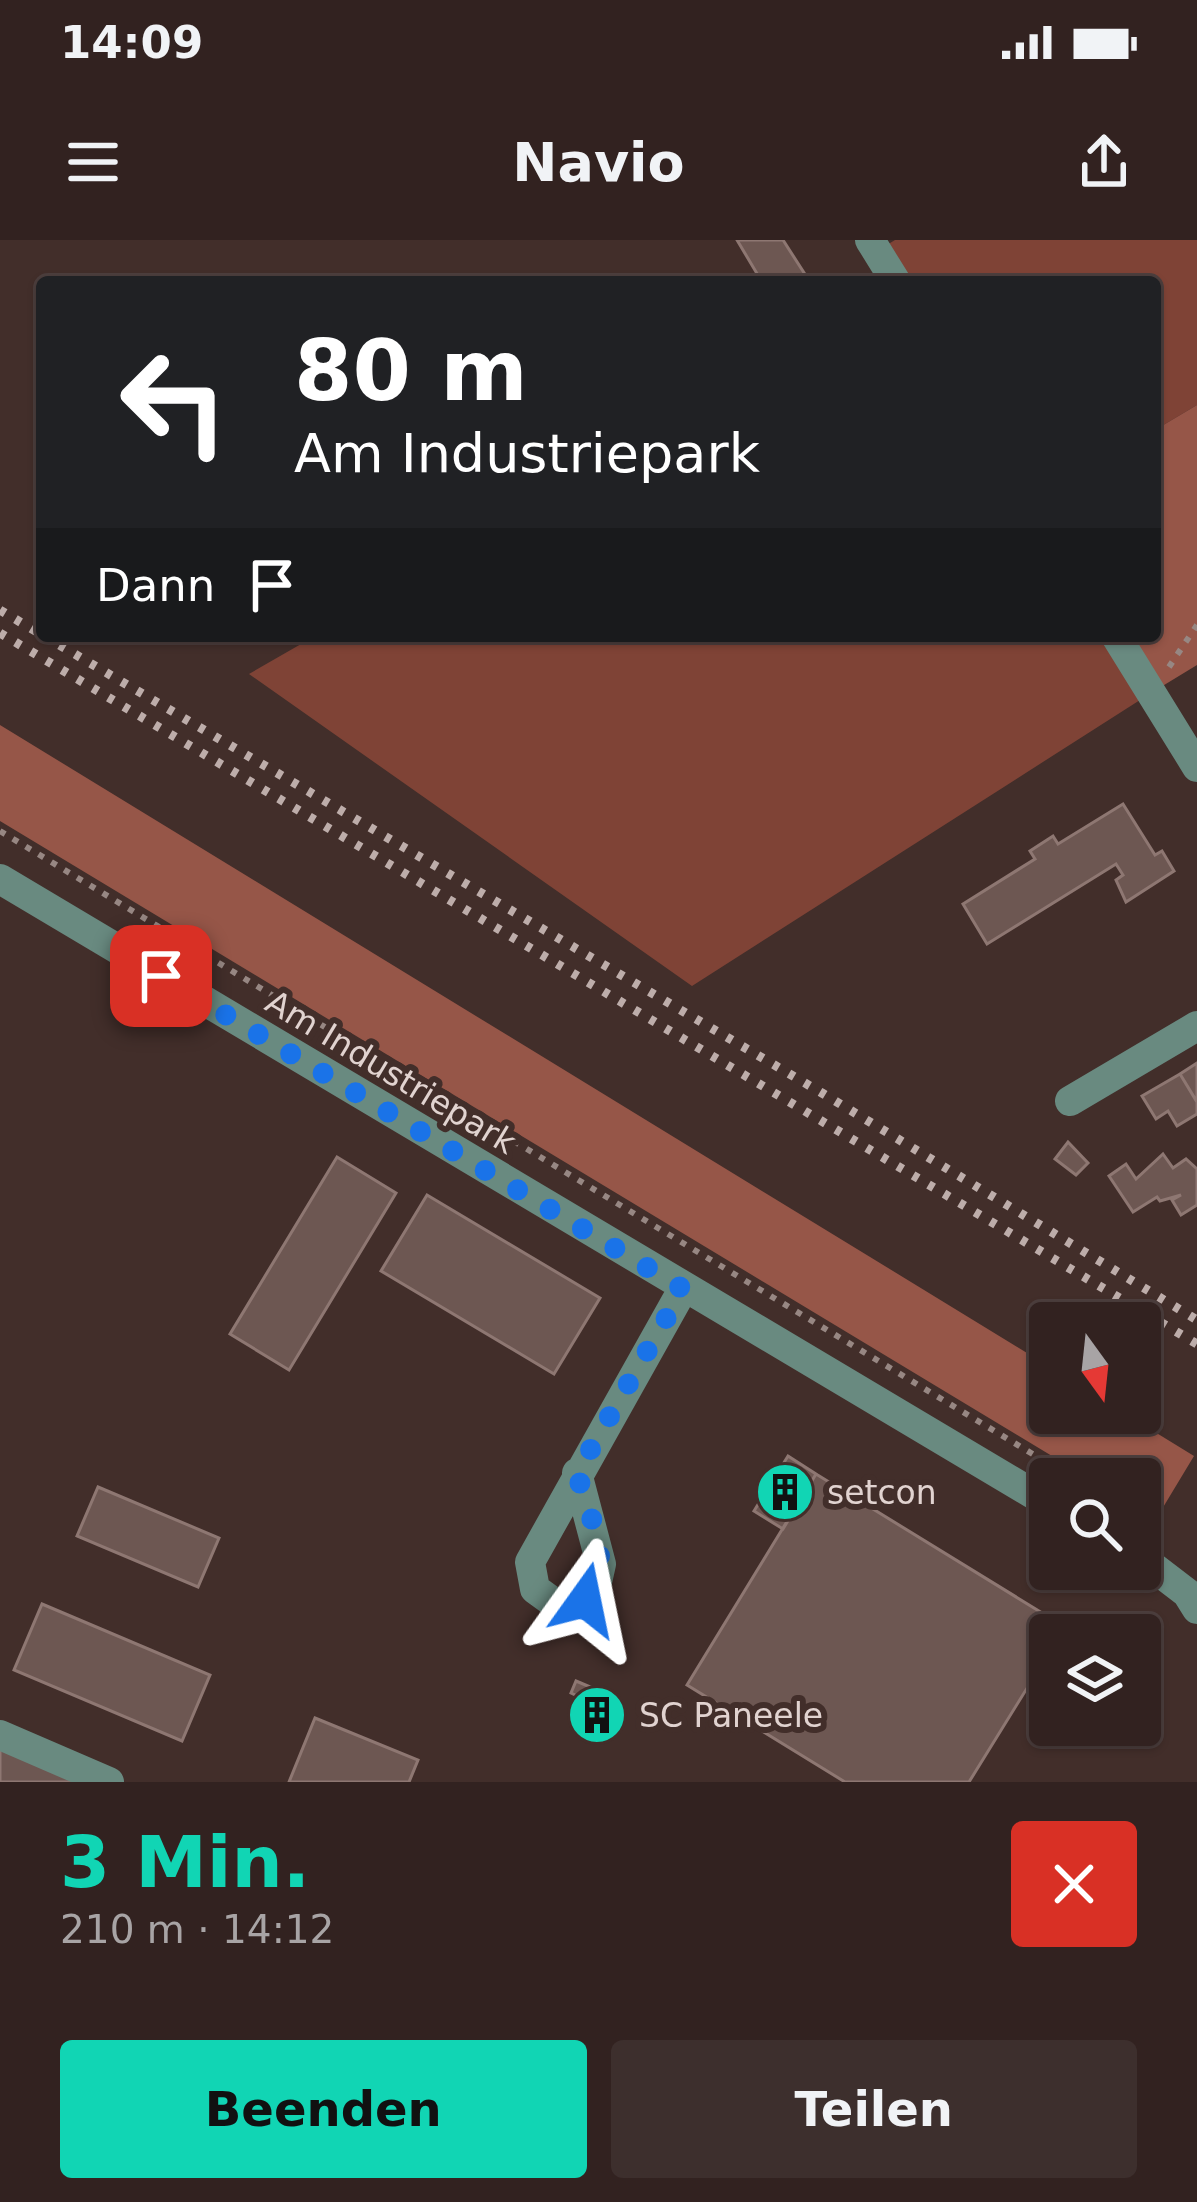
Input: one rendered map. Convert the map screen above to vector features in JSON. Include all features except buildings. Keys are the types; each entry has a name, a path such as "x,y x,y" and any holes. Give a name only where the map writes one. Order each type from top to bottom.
{"street":[{"path":"870,240 892,276"},
{"path":"1120,642 1197,766"},
{"name":"Am Industriepark","path":"0,879 1029,1492"},
{"path":"1070,1101 1197,1026"},
{"path":"577,1473 683,1289"},
{"path":"1161,1573 1187,1593 1197,1609"},
{"path":"0,1735 109,1782"}],"path":[{"path":"1151,693 1197,626"},
{"path":"0,831 1039,1458"}],"shaded area":[{"path":"895,240 1197,240 1197,405 1161,426 1161,276 892,276 877,251"},
{"path":"1197,405 1197,665 1151,693 1120,642 1161,642 1161,426"},
{"path":"305,642 1120,642 1151,693 692,986 249,674"},
{"path":"0,725 1029,1354 1029,1434 1158,1434 1194,1456 1161,1511 1161,1458 1055,1458 0,821"}],"railway":[{"path":"0,610 36,631"},
{"path":"0,633 1197,1344"},
{"path":"54,642 822,1093 1197,1320"}],"place":[{"name":"setcon","path":"785,1492"},
{"name":"SC Paneele","path":"597,1715"}],"route":[{"path":"161,976 683,1289 577,1473 601,1564 595,1591 585,1600"}]}
